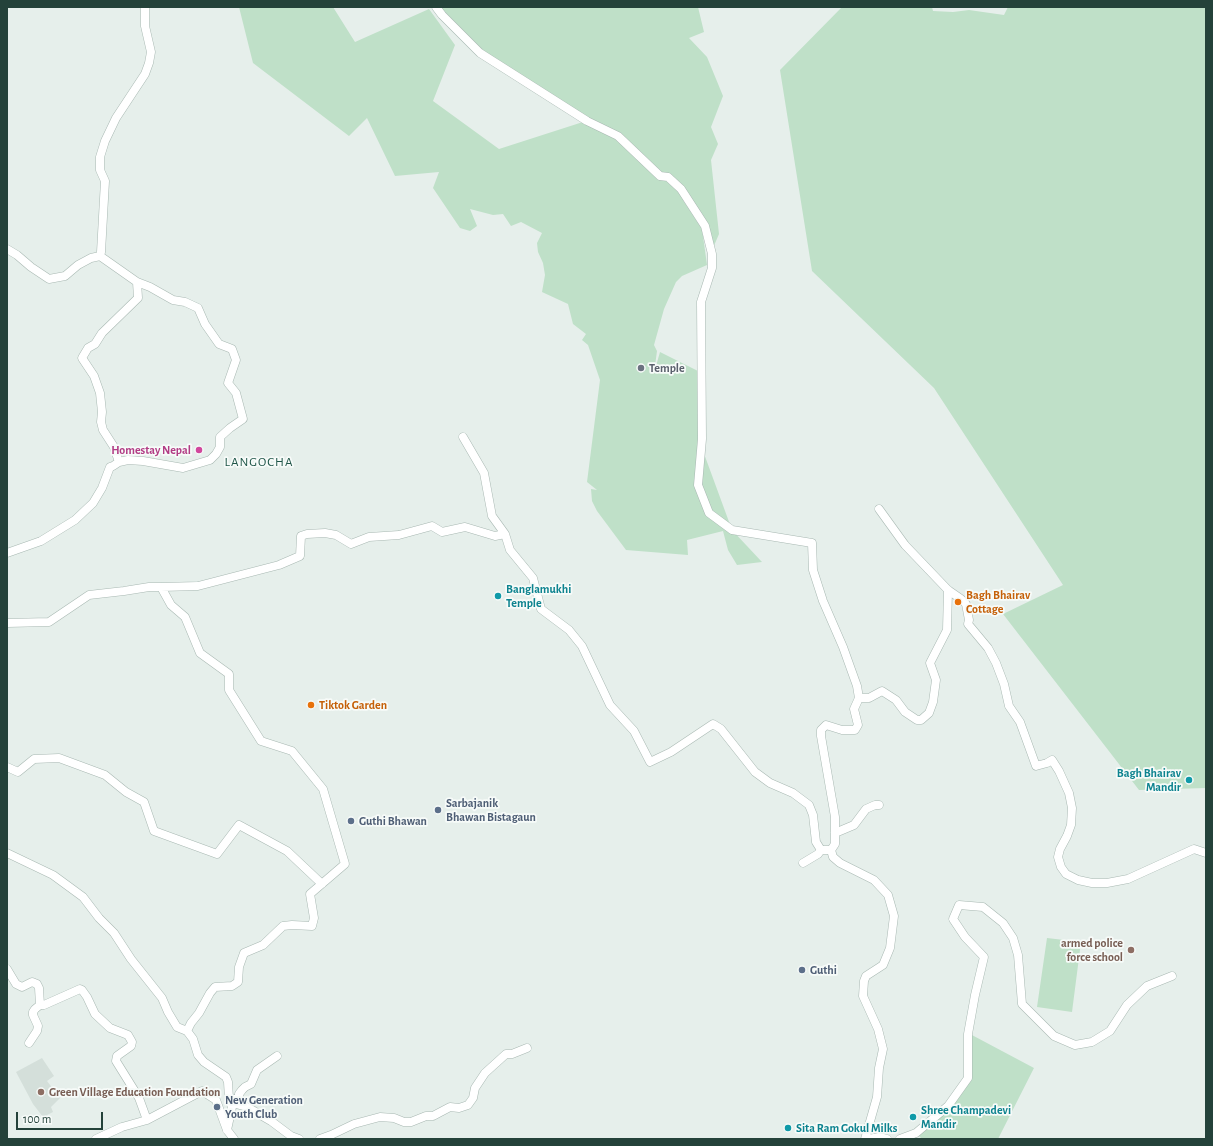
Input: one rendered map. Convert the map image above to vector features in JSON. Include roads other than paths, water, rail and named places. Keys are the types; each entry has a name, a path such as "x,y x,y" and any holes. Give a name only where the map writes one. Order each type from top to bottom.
{"street":[{"path":"100,256 104,180 100,170 100,157 105,140 116,118 145,74 149,63 151,52 145,26 145,7"},
{"path":"436,7 480,53 587,121 618,136 660,176 668,177 682,189 705,226 712,254 712,268 701,302 702,439 698,485 709,513 732,530 812,542 813,570 823,601 857,686 859,698 854,709 854,715 858,725 855,730 842,730 826,726 821,730 821,736 835,817 834,844 831,850 833,857 840,863 874,880 888,895 894,916 890,948 883,964 866,976 864,981 863,996 878,1029 883,1049 879,1068 877,1098 865,1139"},
{"path":"7,249 49,279 65,276 78,264 100,256 137,282 150,287 173,300 185,302 198,308 205,324 219,344 232,350 236,360 228,383 236,393 243,419 220,437 220,447 210,460 183,468 128,460 119,462 110,467 102,488 93,503 75,520 41,541 7,553"},
{"path":"119,462 114,447 103,430 101,422 102,412 100,393 94,376 82,358 88,348 95,344 102,333 138,298 137,282"},
{"path":"463,437 484,473 492,516 504,534 510,550 533,578 541,609 569,630 582,646 610,705 634,731 650,762 671,752 713,724 721,729 754,772 770,783 793,793 809,805 813,815 816,842 822,850"},
{"path":"879,509 905,545 948,590 966,604 969,620 968,624 988,648 996,663 1004,684 1009,706 1020,722 1036,766 1052,760 1063,779 1069,793 1072,808 1071,825 1058,857 1061,867 1066,874 1078,880 1092,884 1107,883 1128,879 1194,849 1206,853"},
{"path":"7,623 48,622 89,595 149,587 198,586 279,565 300,556 301,536 307,534 325,533 336,535 351,544 369,537 400,535 432,526 442,532 465,527 495,536 504,534"},
{"path":"161,587 171,605 185,617 200,653 229,674 228,690 261,741 292,751 323,789 345,864 310,894 314,918 312,926 283,926 263,945 244,953 239,966 238,982 232,986 215,987 187,1031"},
{"path":"859,698 869,698 882,691 896,700 905,712 917,720 921,720 929,713 933,702 936,680 930,663 947,630 948,590"},
{"path":"7,767 18,772 34,759 59,758 66,760 105,775 126,792 144,802 154,831 217,854 239,825 287,851 322,884"},
{"path":"835,832 852,827 866,810 875,805 879,805"},
{"path":"803,863 822,850 831,850"},
{"path":"7,854 53,875 83,898 99,918 114,933 131,959 162,998 177,1027 187,1031 192,1039 198,1055 204,1062 226,1077 228,1082 229,1099 232,1107 227,1130"},
{"path":"900,1139 918,1136 948,1106 968,1078 968,1034 984,957 965,937 953,919 959,905 982,907 1002,923 1014,938 1018,955 1022,1004 1054,1036 1075,1045 1092,1042 1110,1031 1127,1005 1147,986 1172,976"},
{"path":"7,969 16,984 22,987 32,982 37,984 39,988 40,1005"},
{"path":"30,1042 37,1031 38,1026 33,1016 35,1009 40,1005 44,1005 80,989 82,990 95,1014 110,1028 128,1035 132,1042 131,1046 117,1056 116,1061 139,1098 147,1120"},
{"path":"320,1139 354,1124 380,1117 394,1118 404,1122 411,1122 426,1116 433,1116 450,1108 459,1108 468,1105 473,1098 475,1088 479,1080 485,1073 506,1054 512,1054 527,1048"},
{"path":"229,1099 239,1099 239,1094 245,1087 251,1084 257,1070 277,1056"},
{"path":"96,1139 122,1127 147,1120 202,1091 216,1100 227,1130 234,1139"},
{"path":"229,1099 236,1104 247,1107 272,1121 291,1136 299,1139"},
{"path":"869,1139 878,1137 887,1139"}],"place":[{"name":"Temple","path":"641,368"},
{"name":"Homestay Nepal","path":"199,450"},
{"name":"Banglamukhi Temple","path":"498,596"},
{"name":"Bagh Bhairav Cottage","path":"958,602"},
{"name":"Tiktok Garden","path":"311,705"},
{"name":"Bagh Bhairav Mandir","path":"1189,780"},
{"name":"Sarbajanik Bhawan Bistagaun","path":"438,810"},
{"name":"Guthi Bhawan","path":"351,821"},
{"name":"armed police force school","path":"1131,950"},
{"name":"Guthi","path":"802,970"},
{"name":"Green Village Education Foundation","path":"41,1092"},
{"name":"New Generation Youth Club","path":"217,1107"},
{"name":"Shree Champadevi Mandir","path":"913,1117"},
{"name":"Sita Ram Gokul Milks","path":"788,1128"}],"district":[{"name":"LANGOCHA","path":"259,462"}]}
